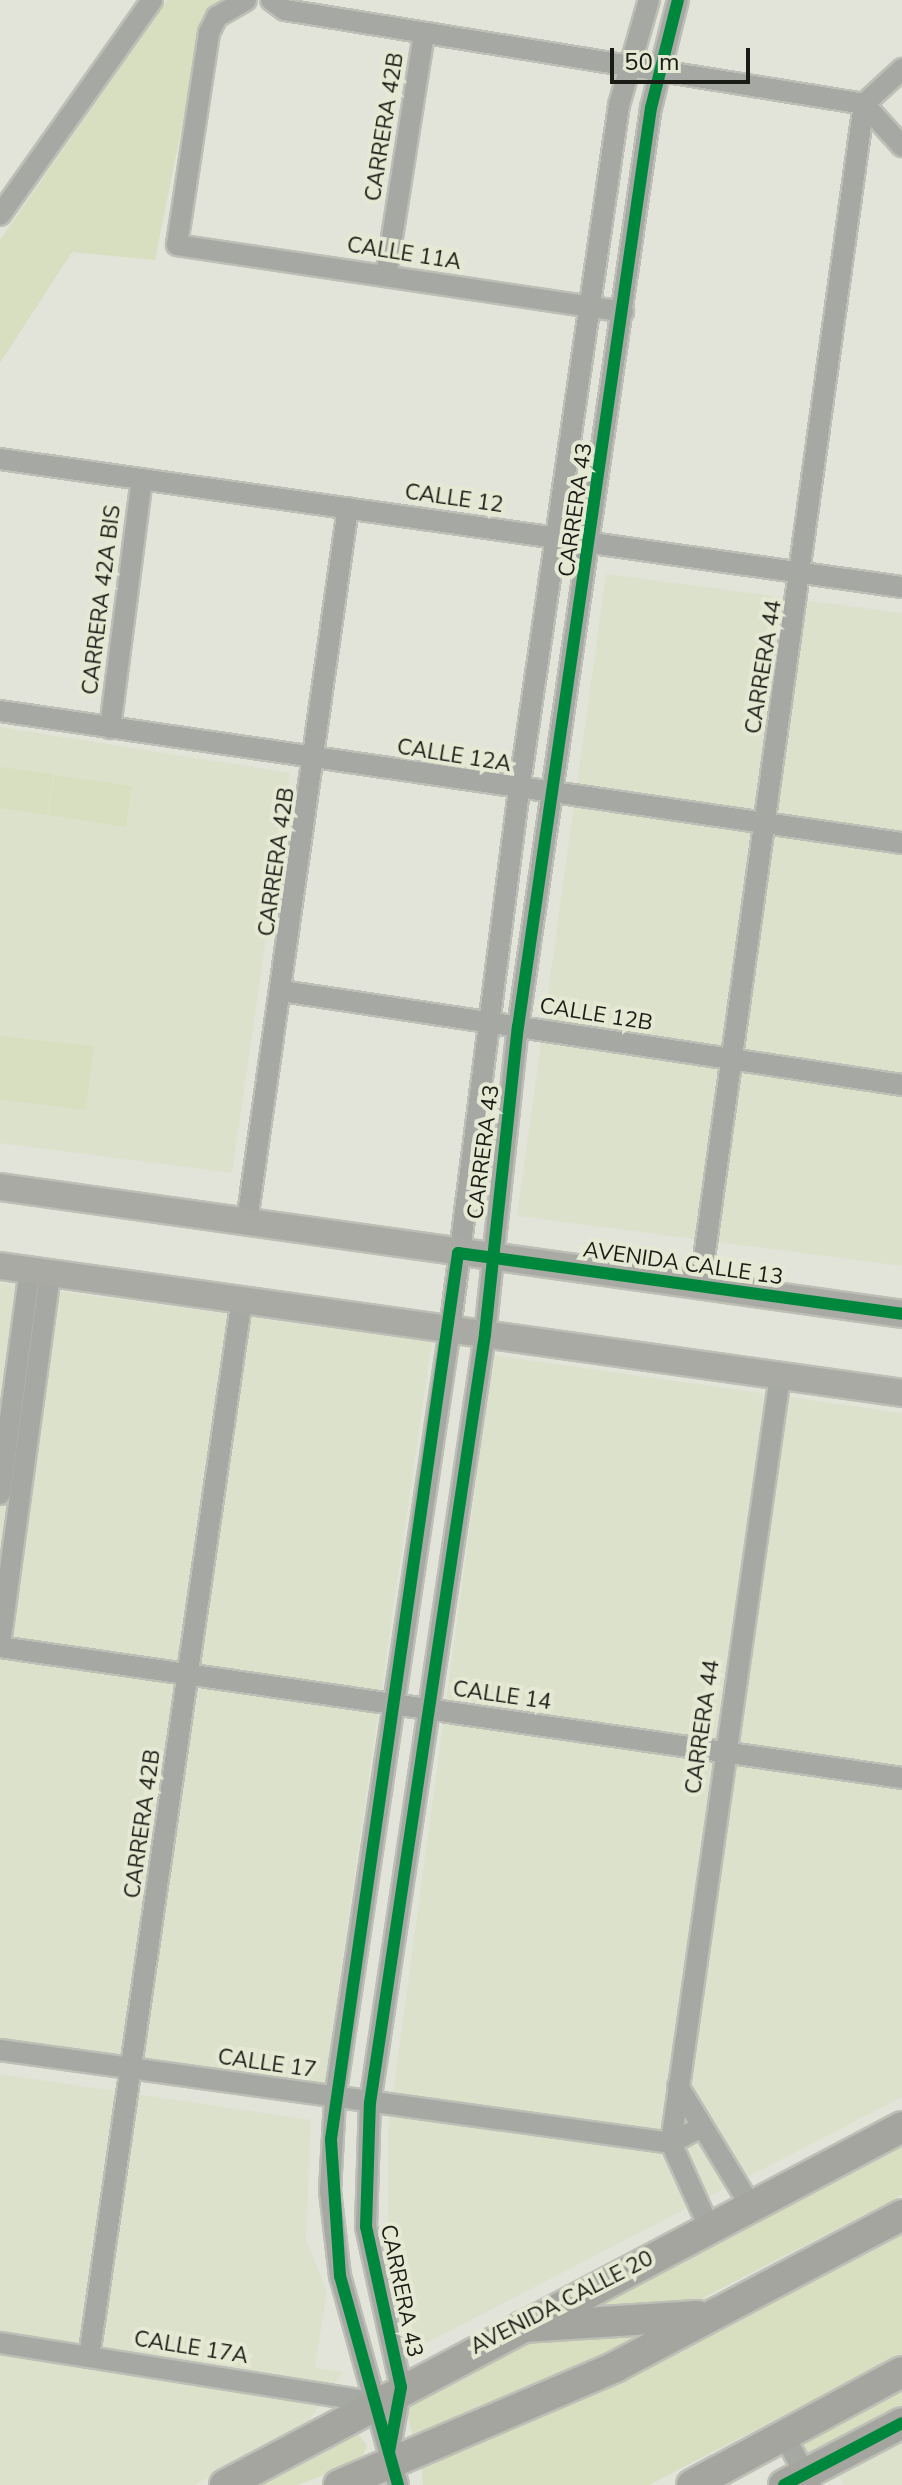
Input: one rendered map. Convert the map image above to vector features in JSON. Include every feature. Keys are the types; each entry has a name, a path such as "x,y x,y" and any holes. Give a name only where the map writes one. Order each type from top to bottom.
{"highway":[{"name":"AVENIDA CALLE 20","path":"225,2485 401,2387 902,2127"},
{"path":"339,2485 393,2467 583,2383 902,2215"},
{"path":"513,2328 712,2315"},
{"path":"692,2485 902,2372"},
{"path":"800,2481 902,2423"},
{"path":"727,2485 752,2453"}],"main road":[{"name":"AVENIDA CALLE 13","path":"0,1187 902,1314"},
{"path":"0,1266 902,1393"}],"street":[{"path":"0,215 152,0"},
{"name":"CALLE 11A","path":"246,0 217,17 209,33 177,245 623,312"},
{"name":"CARRERA 43","path":"393,2467 333,2233 335,2098 391,1705 450,1329 519,790 590,306 627,67 649,0"},
{"name":"CARRERA 43","path":"393,2467 401,2387 366,2227 370,2103 425,1710 485,1334 518,1027 592,543 657,72 678,0"},
{"path":"278,5 424,33 864,104 902,146"},
{"name":"CARRERA 42B","path":"386,276 424,33"},
{"path":"864,104 902,69"},
{"name":"CARRERA 44","path":"700,1287 730,1059 803,573 864,104"},
{"name":"CALLE 12","path":"0,459 902,587"},
{"name":"CARRERA 42A BIS","path":"110,728 142,479"},
{"name":"CARRERA 42B","path":"247,1221 317,759 348,508"},
{"name":"CALLE 12A","path":"0,711 519,790 902,843"},
{"name":"CALLE 12B","path":"282,991 902,1085"},
{"path":"0,1494 40,1271"},
{"path":"0,1645 40,1271"},
{"name":"CARRERA 42B","path":"89,2357 134,2069 242,1298"},
{"name":"CARRERA 44","path":"671,2143 723,1750 780,1376"},
{"name":"CALLE 14","path":"0,1645 902,1778"},
{"name":"CALLE 17","path":"0,2050 671,2143"},
{"path":"678,2086 699,2128 750,2205"},
{"path":"699,2128 671,2143 709,2227"},
{"name":"CALLE 17A","path":"0,2343 374,2402"},
{"path":"784,2435 800,2481"}],"shaded area":[{"path":"167,0 228,0 203,22 155,260 72,252 0,363 0,240"},
{"path":"606,574 902,613 902,1266 517,1216"},
{"path":"0,727 290,773 232,1173 0,1143"},
{"path":"0,767 53,774 47,815 0,808"},
{"path":"54,775 132,786 126,827 48,815"},
{"path":"0,1036 94,1046 86,1110 0,1100"},
{"path":"0,1283 432,1342 324,2087 0,2038"},
{"path":"493,1355 902,1413 902,2097 405,2354 388,2251 388,2130"},
{"path":"0,2074 311,2120 306,2240 327,2291 315,2368 343,2372 305,2426 194,2485 0,2485"},
{"path":"902,2142 902,2195 680,2310 566,2318"},
{"path":"902,2233 902,2354 649,2485 423,2485 421,2461 587,2392"},
{"path":"647,2331 590,2362 413,2438 404,2399 514,2343"},
{"path":"902,2386 902,2412 811,2458 804,2455 806,2440"},
{"path":"356,2431 367,2445 362,2460 298,2485 241,2485"},
{"path":"902,2443 902,2485 844,2485 839,2476"}],"cycle path":[{"path":"389,2452 401,2387 366,2227 370,2103 485,1334 518,1027 651,108 678,0"},
{"path":"398,2485 340,2276 331,2139 458,1253 902,1314"},
{"path":"784,2485 902,2423"}]}
